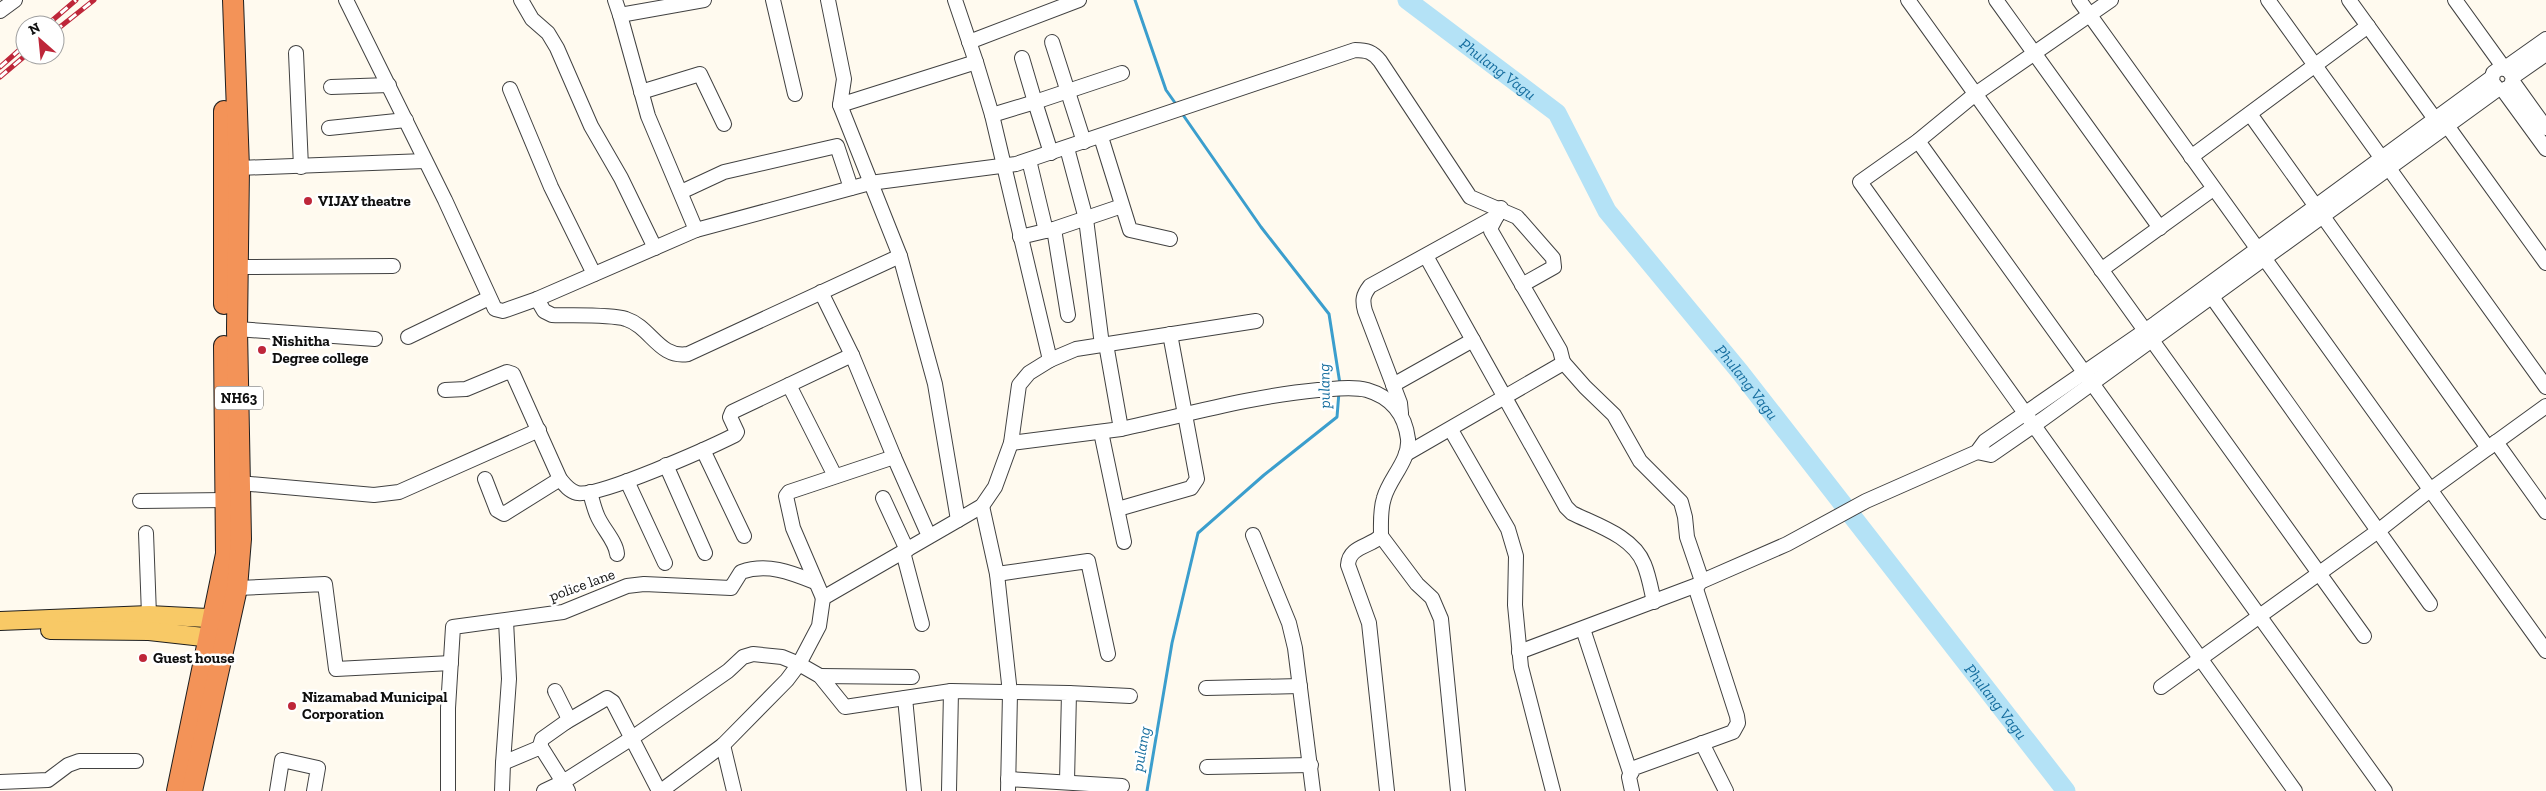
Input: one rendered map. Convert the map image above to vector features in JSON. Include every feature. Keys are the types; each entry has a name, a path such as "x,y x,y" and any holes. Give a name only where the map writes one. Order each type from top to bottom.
{"highway":[{"name":"NH63","path":"192,791 221,618 226,554 221,0"},
{"name":"NH63","path":"221,618 237,588 241,539 237,329 239,168 233,0"},
{"name":"NH63","path":"177,791 218,638"}],"main road":[{"path":"0,621 148,615 221,618"},
{"path":"0,630 149,631 218,638"}],"street":[{"path":"0,12 15,0"},
{"path":"346,0 406,120 489,298 498,311 537,299 696,230 870,183 1003,166 1029,160 1355,50 1365,50 1373,53 1380,61 1470,198 1499,212 1517,217 1553,258 1554,267 1522,285"},
{"path":"522,0 532,18 548,34 556,48 591,126 621,178 655,248"},
{"path":"615,0 648,116 696,230"},
{"path":"620,15 704,0"},
{"path":"773,0 795,94"},
{"path":"828,0 844,79 840,105 900,256 935,384 958,520"},
{"path":"955,0 992,115 1050,360"},
{"path":"969,42 1078,0"},
{"path":"1908,0 1974,95 2364,636"},
{"path":"1996,0 2160,228"},
{"path":"2079,0 2546,651"},
{"path":"2111,0 1974,95 1918,141 1860,182 2295,791"},
{"path":"2268,0 2546,387"},
{"path":"2349,0 2441,120 2546,263"},
{"path":"2455,0 2546,150"},
{"path":"2191,157 2368,26"},
{"path":"2504,79 2546,39"},
{"path":"1052,42 1084,142"},
{"path":"296,53 301,167"},
{"path":"1519,652 1700,583 1787,544 1866,501 1977,452 1991,454 2030,420 2319,212 2441,120 2546,54"},
{"path":"1022,58 1051,153"},
{"path":"840,105 976,62"},
{"path":"992,115 1122,73"},
{"path":"641,92 700,74 724,124"},
{"path":"2504,79 2546,128"},
{"path":"331,87 389,86"},
{"path":"510,90 551,187 594,274"},
{"path":"2250,114 2319,212 2492,445 2546,512"},
{"path":"329,128 406,120"},
{"path":"1101,137 1130,230 1170,239"},
{"path":"1918,141 2385,791"},
{"path":"681,192 724,172 837,146 851,188"},
{"path":"1067,148 1086,219 1104,344 1121,429"},
{"path":"1029,160 1050,230 1068,315"},
{"path":"239,168 425,161"},
{"path":"2101,270 2213,189"},
{"path":"1020,237 1050,230 1122,206"},
{"path":"1387,791 1369,623 1348,565 1348,558 1353,551 1376,541 1381,536 1384,498 1406,454 1408,441 1393,385 1364,311 1364,294 1370,286 1426,256 1499,212"},
{"path":"1499,212 1491,231 1560,350 1563,362 1614,415 1640,460 1681,502 1687,537 1700,583 1696,590 1738,723 1732,732 1640,765 1630,772"},
{"path":"2148,336 2212,296 2260,254"},
{"path":"537,299 544,312 552,315 628,319 669,353 682,355 900,256"},
{"path":"1426,256 1566,507 1572,514 1627,542 1639,554 1644,564 1654,602"},
{"path":"239,266 393,266"},
{"path":"822,292 852,355 929,536"},
{"path":"2212,296 2430,604"},
{"path":"408,337 489,298"},
{"path":"823,598 982,506 995,487 1011,443 1019,385 1029,374 1050,360 1076,349 1256,321"},
{"path":"237,329 374,339"},
{"path":"1118,509 1191,488 1195,484 1196,480 1170,334"},
{"path":"1393,385 1473,340"},
{"path":"445,390 466,389 511,372 560,479 568,488 578,494 627,481 737,434 730,417 732,412 852,355"},
{"path":"1406,454 1451,430 1560,366 1563,362"},
{"path":"789,385 835,476"},
{"path":"1011,443 1121,429 1284,393 1332,389 1351,388 1366,390 1382,396 1401,413"},
{"path":"2161,687 2200,657 2378,531 2430,490 2546,406"},
{"path":"240,483 374,495 399,492 539,430"},
{"path":"1451,430 1513,541 1516,556 1515,605 1521,667 1553,791"},
{"path":"1100,432 1124,542"},
{"path":"703,450 744,536"},
{"path":"566,786 540,746 542,739 566,722 607,698 613,702 660,791 723,745 787,680 799,664 819,626 823,598 793,528 786,496 790,492 894,457"},
{"path":"666,465 705,553"},
{"path":"485,479 497,510 504,514 560,479"},
{"path":"627,481 665,563"},
{"path":"590,492 597,516 609,539 616,547 617,554"},
{"path":"883,498 905,551 922,624"},
{"path":"140,501 226,500"},
{"path":"982,506 997,574 1010,692 1008,785 1067,781 1122,786"},
{"path":"146,533 148,615"},
{"path":"1253,535 1289,623 1299,668 1313,791"},
{"path":"1381,536 1417,584 1432,598 1441,620 1458,791"},
{"path":"997,574 1088,561 1108,654"},
{"name":"police lane","path":"448,791 453,627 563,612 627,586 644,584 731,588 741,572 762,567 796,574 815,582"},
{"path":"237,588 325,584 336,669 451,663"},
{"path":"502,791 509,679 506,621"},
{"path":"1583,629 1630,772 1632,791"},
{"path":"544,791 566,786 728,670 743,657 753,654 782,658 799,664 820,676 845,707 951,691 1130,696"},
{"path":"820,676 912,677"},
{"path":"1206,688 1300,686"},
{"path":"555,691 568,714 566,722"},
{"path":"949,791 951,691"},
{"path":"1067,781 1069,693"},
{"path":"905,698 914,791"},
{"path":"1702,743 1726,791"},
{"path":"723,745 734,791"},
{"path":"503,762 540,746"},
{"path":"278,791 282,760 318,768 314,791"},
{"path":"0,782 48,780 68,765 79,761 136,761"},
{"path":"1207,767 1311,765"}],"waterway":[{"name":"pulang","path":"1135,0 1166,90 1178,107"},
{"name":"Phulang Vagu","path":"1407,0 1557,113 1607,211 1740,372 2066,791"},
{"name":"pulang","path":"1181,112 1261,227 1329,314 1340,384"},
{"name":"pulang","path":"1147,791 1172,643 1198,533 1264,475 1337,417 1339,392"}],"railway":[{"path":"59,15 76,0"},
{"path":"65,23 94,0"},
{"path":"0,67 15,54"},
{"path":"0,77 15,64"}],"place":[{"name":"VIJAY theatre","path":"308,201"},
{"name":"Nishitha Degree college","path":"262,350"},
{"name":"Guest house","path":"143,658"},
{"name":"Nizamabad Municipal Corporation","path":"292,706"}]}
